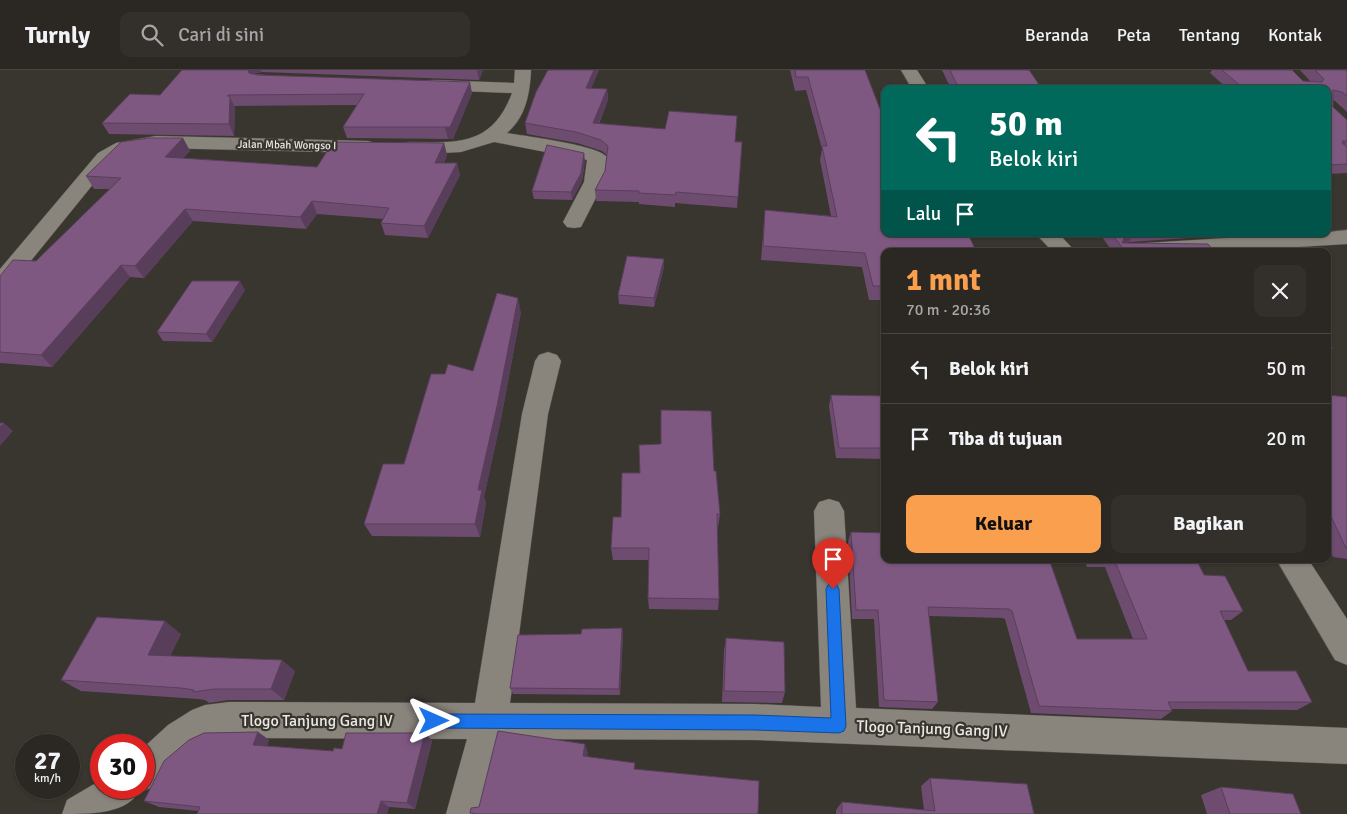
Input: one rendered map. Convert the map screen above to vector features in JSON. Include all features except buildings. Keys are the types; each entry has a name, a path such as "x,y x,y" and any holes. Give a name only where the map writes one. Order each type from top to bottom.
{"street":[{"path":"909,70 918,85"},
{"path":"412,84 522,79"},
{"name":"Jalan Mbah Wongso I","path":"0,284 105,157 123,147 156,142 434,148 465,146 479,143 493,136 508,124 522,79"},
{"path":"493,136 587,153 597,157 598,171 596,177 574,222"},
{"path":"1050,237 1061,248"},
{"path":"1176,248 1347,237"},
{"path":"465,814 490,721 535,414 548,361"},
{"path":"830,511 839,726"},
{"path":"1293,563 1347,649"},
{"name":"Tlogo Tanjung Gang IV","path":"155,762 181,738 205,723 229,720 755,722 1347,746"},
{"path":"81,814 105,799"}],"route":[{"path":"434,721 755,722 839,726 833,589"}]}
